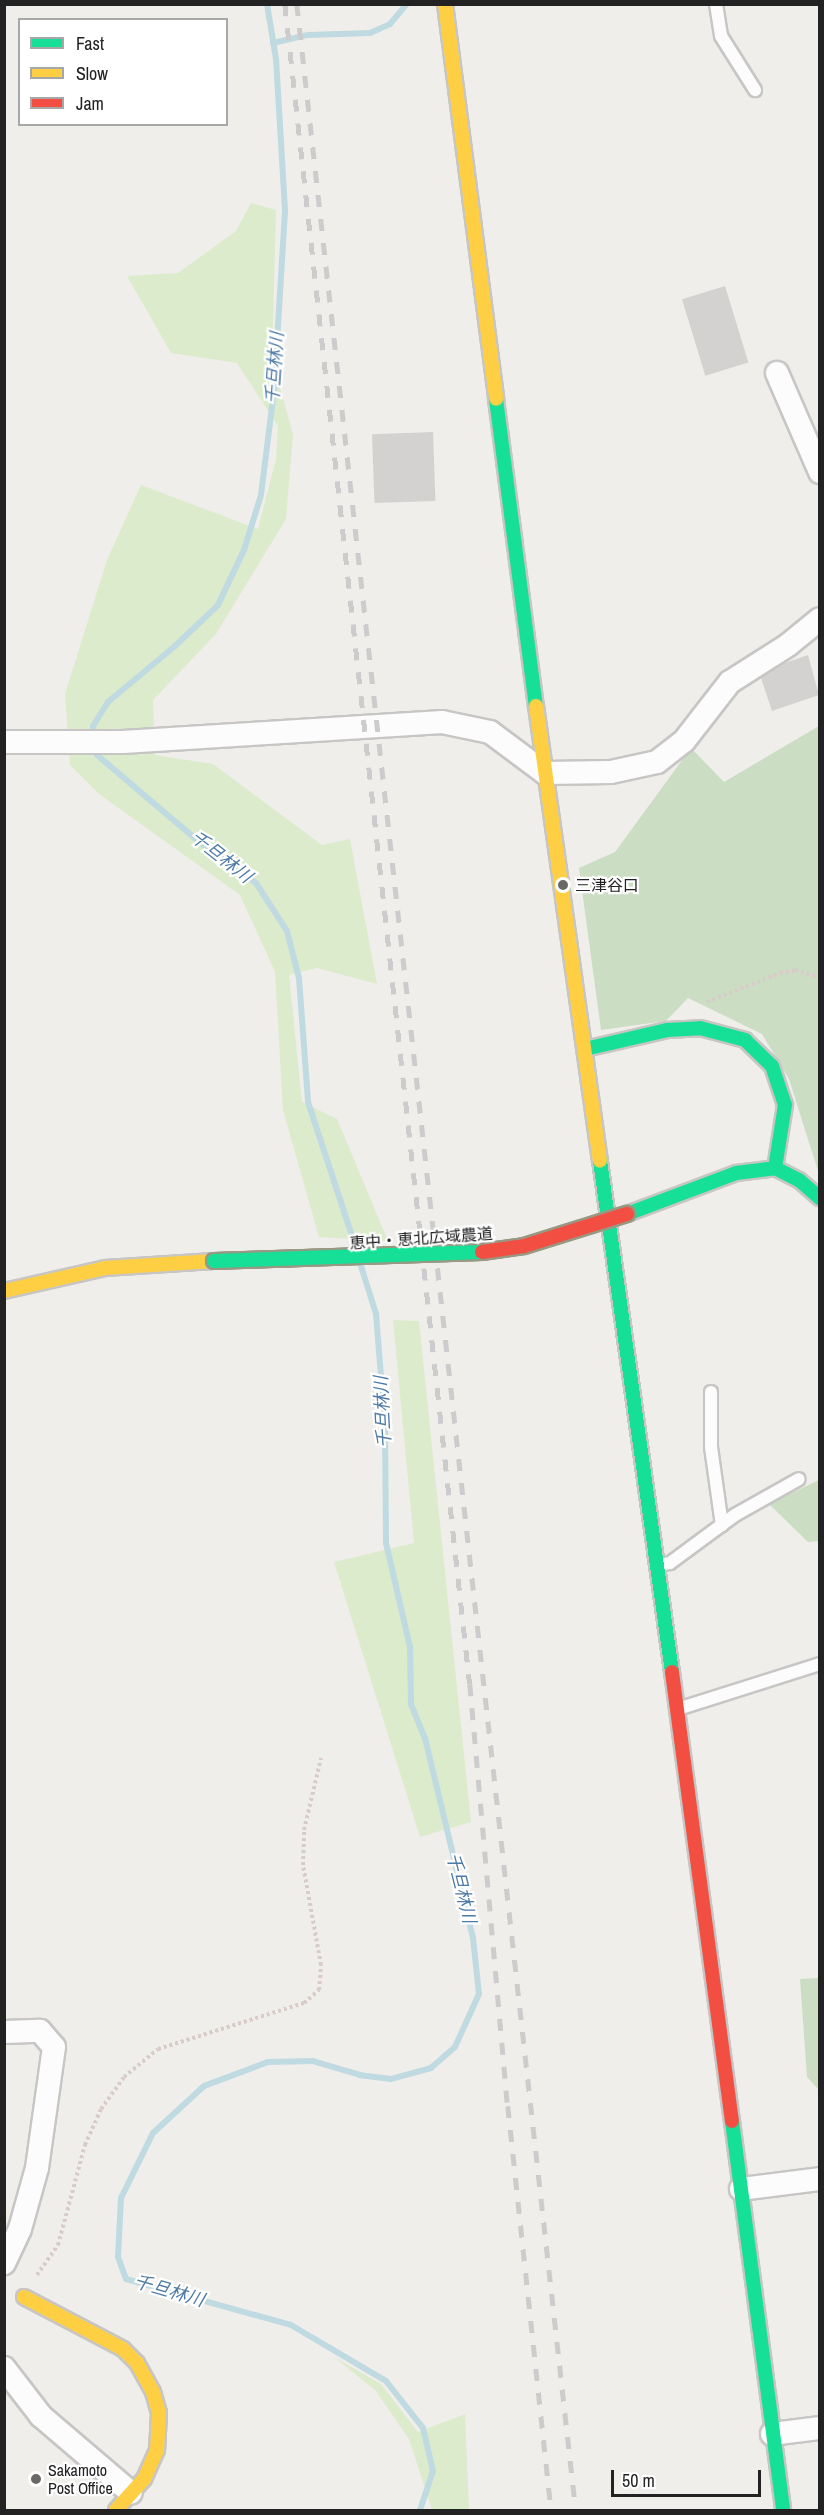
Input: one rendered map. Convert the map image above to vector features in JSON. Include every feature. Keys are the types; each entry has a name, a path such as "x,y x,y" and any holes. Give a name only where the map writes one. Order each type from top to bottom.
{"street":[{"path":"445,4 545,772 678,1710 783,2511"},
{"path":"777,373 819,472"},
{"path":"4,742 123,742 442,722 490,732 545,772 611,772 657,762 684,741 730,682 788,645 819,619"},
{"path":"585,1049 667,1030 700,1028 745,1040 772,1066 785,1105 775,1168 799,1180 819,1198"},
{"name":"恵中・恵北広域農道","path":"4,1291 105,1268 214,1261 471,1254 524,1246 627,1214 736,1173 775,1168"},
{"path":"4,2032 40,2031 49,2037 54,2047 37,2168 20,2229 4,2264"},
{"path":"741,2189 819,2179"},
{"path":"24,2296 107,2337 123,2349 146,2377 159,2413 157,2450 144,2479 116,2511"},
{"path":"4,2368 41,2416 131,2493"},
{"path":"772,2434 819,2428"}],"lane":[{"path":"716,4 721,36 754,90"},
{"path":"711,1392 711,1447 722,1525"},
{"path":"658,1565 670,1563 722,1525 799,1479"},
{"path":"678,1710 819,1664"}],"path":[{"path":"698,1005 780,973 795,970 819,977"},
{"path":"24,2296 58,2245 85,2145 101,2109 124,2077 158,2049 304,2003 319,1990 321,1965 303,1865 304,1830 321,1758"}],"green space":[{"path":"251,203 276,210 272,359 293,434 286,519 216,634 153,700 155,755 213,764 322,845 350,839 377,984 317,968 289,975 302,1102 337,1119 388,1241 319,1237 283,1110 275,972 240,895 99,794 70,765 65,694 107,560 141,485 258,529 276,459 278,426 237,363 171,353 127,276 178,273 236,231"},
{"path":"819,726 819,1174 789,1079 762,1034 688,998 666,1021 601,1030 579,868 615,852 691,748 724,782"},
{"path":"393,1320 419,1321 471,1822 420,1837 334,1562 414,1543"},
{"path":"819,1480 819,1541 808,1542 769,1504"},
{"path":"820,1978 819,2090 807,2077 800,1979"},
{"path":"334,2357 381,2384 418,2432 465,2414 469,2510 432,2510 409,2439 375,2390"}],"building":[{"path":"725,286 748,363 705,376 682,299"},
{"path":"433,432 435,501 374,503 372,434"},
{"path":"808,655 819,695 772,711 761,678 785,663"}],"waterway":[{"name":"千旦林川","path":"94,737 93,726 108,702 175,646 218,605 244,550 261,495 274,391 285,210 276,59 267,4"},
{"path":"273,43 309,35 370,33 390,24 407,4"},
{"name":"千旦林川","path":"96,747 97,755 197,840 256,883 287,931 299,978 308,1102 356,1248"},
{"name":"千旦林川","path":"361,1266 376,1314 385,1427 386,1543 410,1647 411,1704 425,1738 473,1938 479,1994 455,2047 431,2068 391,2079 360,2075 313,2061 268,2062 204,2086 153,2133 121,2198 118,2257 126,2279 291,2325 386,2381 423,2428 433,2471 420,2510"}],"railway":[{"path":"285,4 470,1684 508,2106 551,2510"},
{"path":"297,4 576,2510"}],"traffic: fast":[{"path":"496,399 536,706"},
{"path":"585,1049 667,1030 700,1028 745,1040 772,1066 785,1105 775,1168"},
{"path":"600,1161 672,1672"},
{"path":"627,1214 736,1173 775,1168 799,1180 820,1198"},
{"path":"214,1261 482,1252"},
{"path":"732,2121 783,2510"}],"traffic: slow":[{"path":"445,4 496,399"},
{"path":"536,706 600,1161"},
{"path":"4,1291 105,1268 214,1261"},
{"path":"24,2297 123,2349 137,2363 153,2392 159,2413 157,2450 144,2479 116,2510"}],"traffic: jam":[{"path":"482,1252 524,1246 627,1214"},
{"path":"672,1672 732,2121"}],"place":[{"name":"三津谷口","path":"563,885"},
{"name":"Sakamoto Post Office","path":"36,2479"}]}
